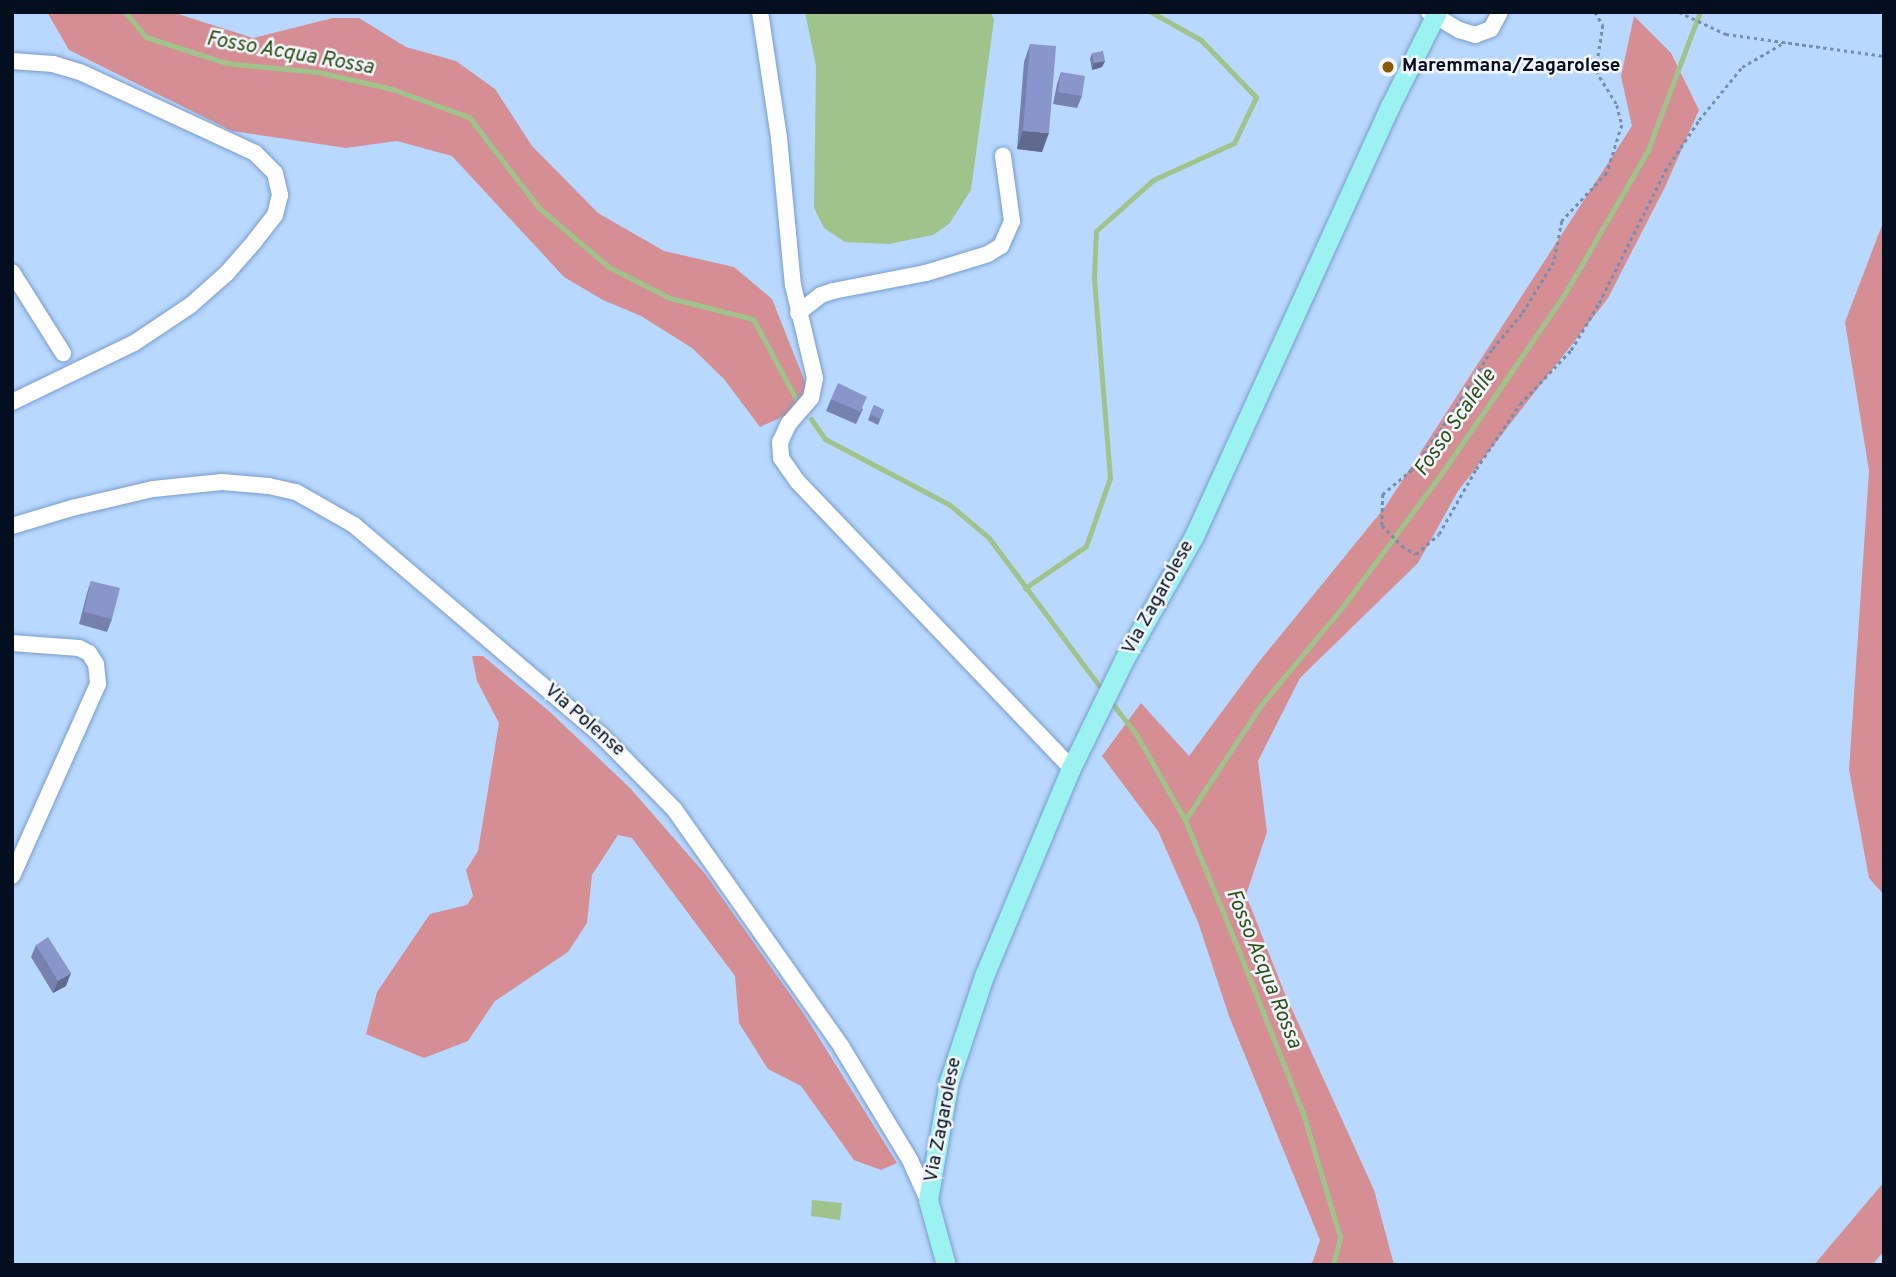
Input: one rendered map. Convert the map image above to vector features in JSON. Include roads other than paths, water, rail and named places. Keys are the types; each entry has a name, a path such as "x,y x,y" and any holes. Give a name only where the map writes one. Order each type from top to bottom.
{"main road":[{"name":"Via Zagarolese","path":"928,1200 942,1115 968,1018 1071,768 1125,658 1194,536 1434,14"},
{"name":"Via Polense","path":"928,1200 946,1265"}],"street":[{"path":"760,12 779,138 798,313 815,385 811,398 789,422 780,442 784,465 1071,768"},
{"path":"1434,14 1475,35 1492,29 1500,12"},
{"path":"12,61 53,64 80,72 256,153 275,173 280,195 275,215 255,241 227,273 191,306 134,343 12,402"},
{"path":"798,313 811,302 833,291 926,273 988,254 1000,246 1012,221 1003,156"},
{"path":"12,272 63,352"},
{"name":"Via Polense","path":"12,526 72,508 153,489 222,482 269,486 296,492 361,530 607,740 674,809 842,1046 910,1160 928,1200"},
{"path":"12,642 79,648 89,653 96,664 98,684 12,876"}],"waterway":[{"name":"Fosso Acqua Rossa","path":"125,12 146,37 226,63 318,72 392,89 469,117 539,208 609,267 670,298 753,319 796,399"},
{"path":"1025,588 1086,546 1110,478 1094,277 1096,231 1153,180 1234,143 1256,97 1201,40 1151,12"},
{"name":"Fosso Scalelle","path":"1185,820 1261,705 1344,605 1444,470 1564,295 1647,152 1700,12"},
{"name":"Fosso Acqua Rossa","path":"811,419 825,439 950,505 989,538 1100,687"},
{"name":"Fosso Acqua Rossa","path":"1111,702 1136,734 1185,820 1303,1113 1340,1237 1333,1265"}],"place":[{"name":"Maremmana/Zagarolese","path":"1388,67"}]}
